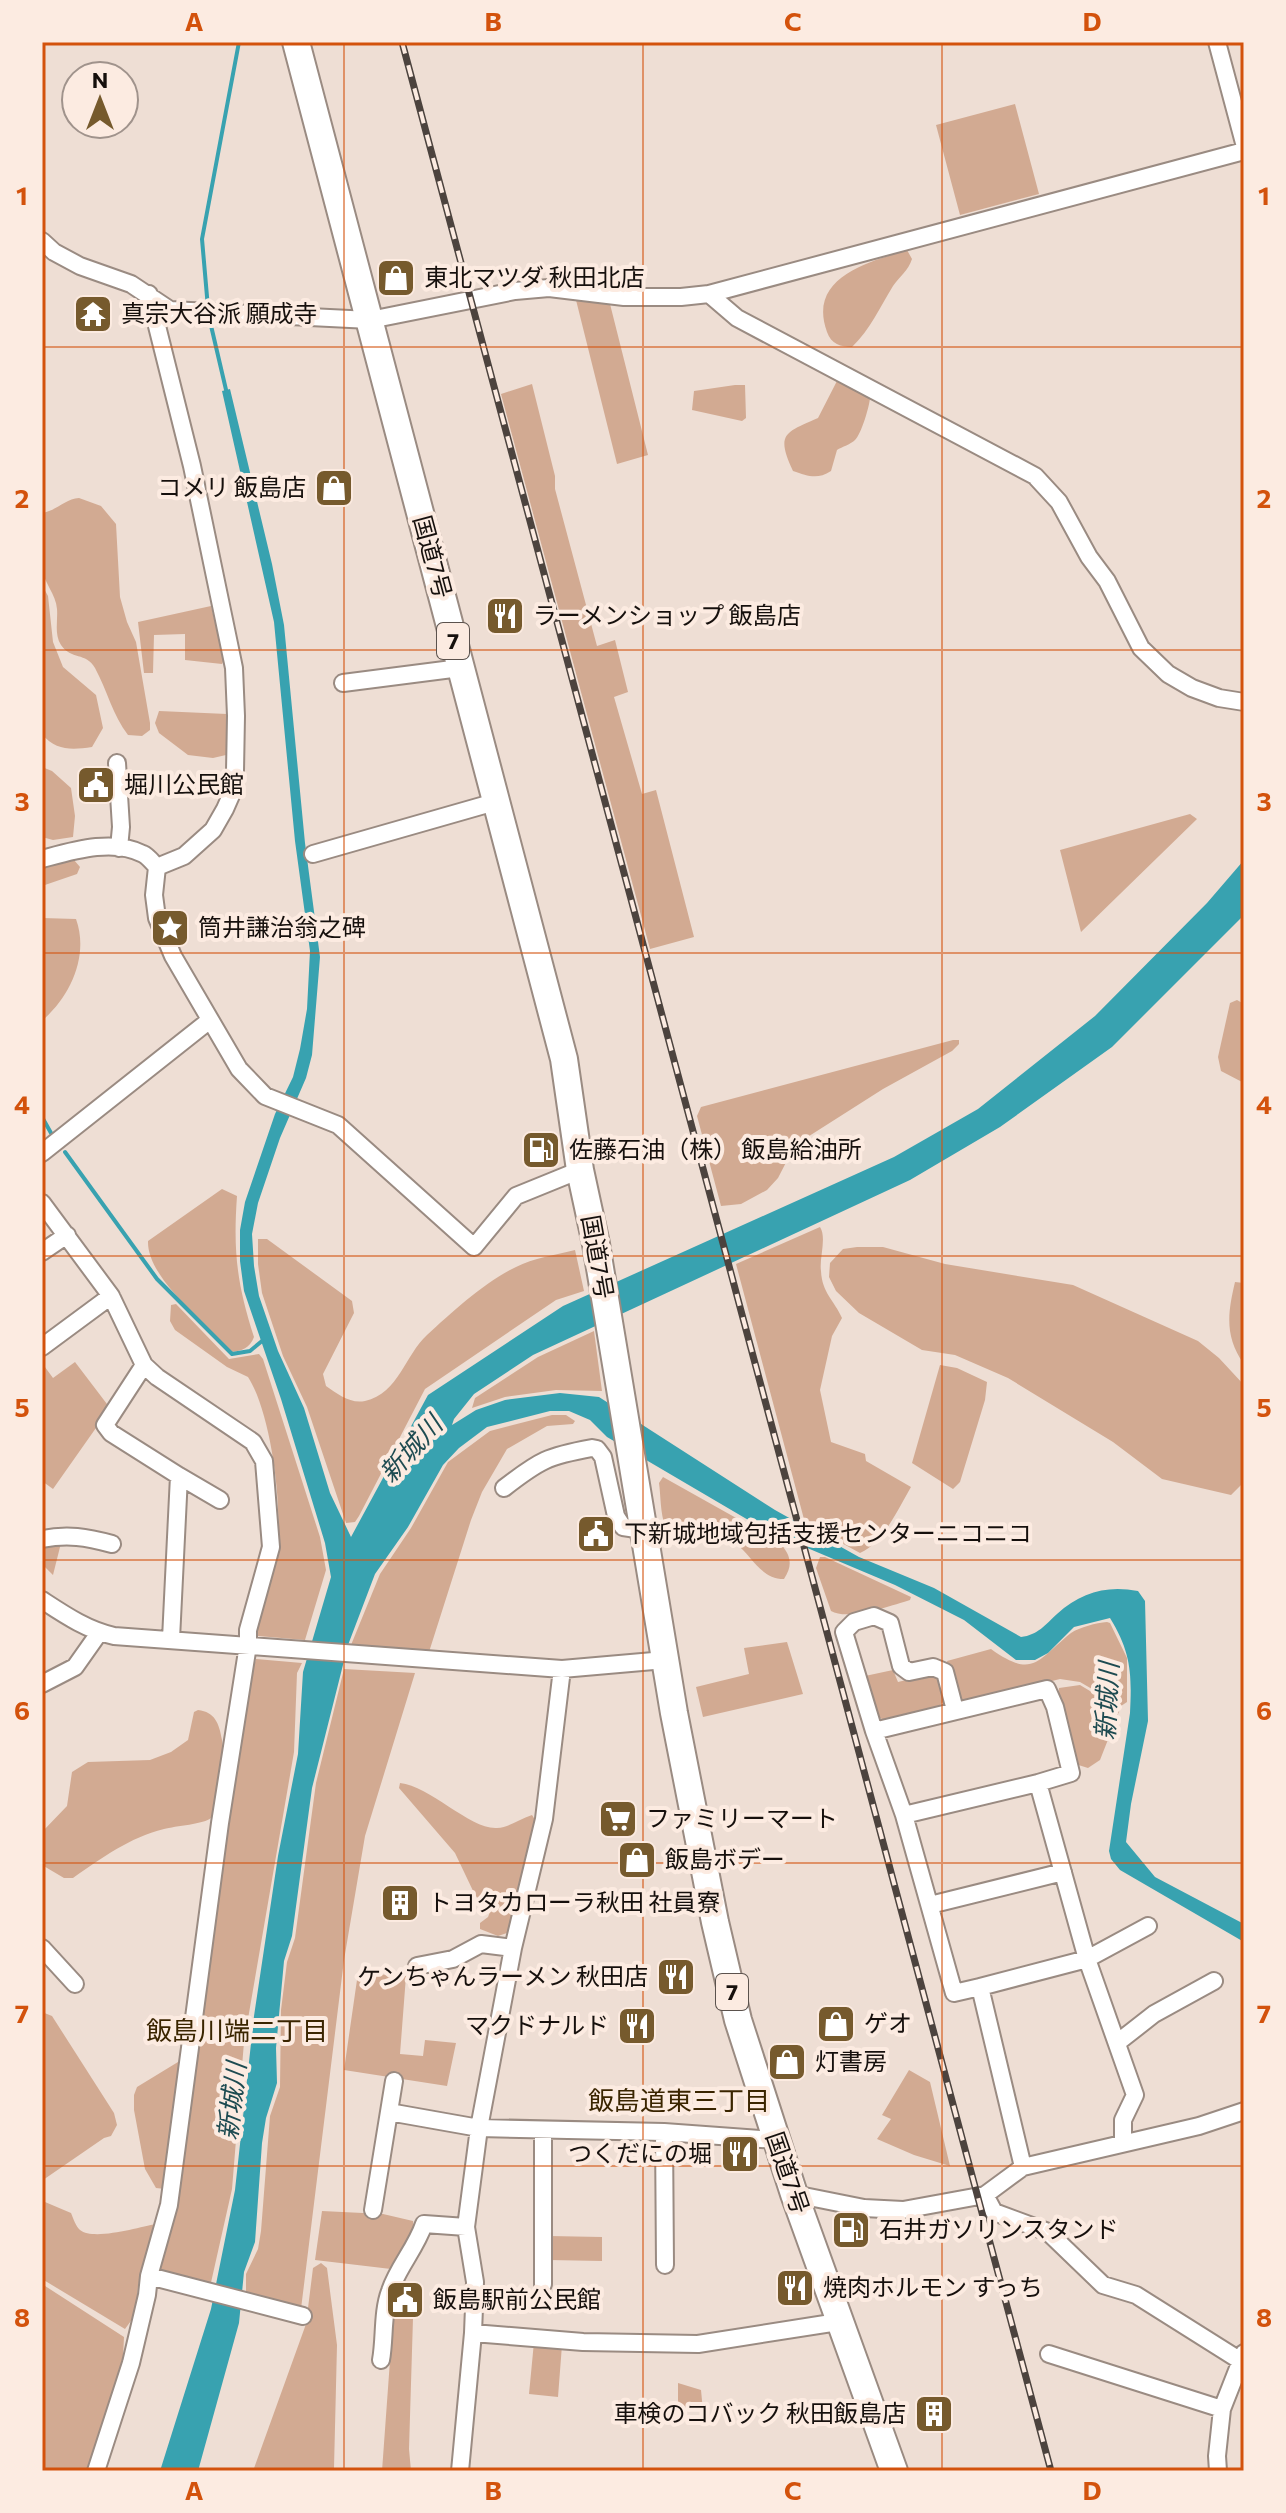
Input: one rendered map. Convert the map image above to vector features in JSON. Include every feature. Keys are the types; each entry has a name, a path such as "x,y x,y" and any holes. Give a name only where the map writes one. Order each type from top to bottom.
{"highway":[{"name":"国道7号","path":"296,42 564,1059 580,1170 596,1244 665,1660 738,2020 775,2140 894,2471"}],"street":[{"path":"1217,42 1244,143"},
{"path":"42,241 54,252 80,266 131,284 170,310 370,320 515,291 549,288 624,297 681,297 709,294 1244,151"},
{"path":"149,294 192,466 234,668 236,716 235,771 232,793 225,809 213,830 184,856 157,867"},
{"path":"709,294 737,318 1035,476 1059,502 1089,557 1107,581 1141,648 1168,674 1192,688 1219,698 1244,702"},
{"path":"343,683 460,668"},
{"path":"117,763 121,827 119,848"},
{"path":"313,854 495,802"},
{"path":"42,859 70,851 112,846 143,854 157,867"},
{"path":"157,867 154,895 157,918 173,956 239,1069 265,1096 338,1125 474,1247 516,1196 580,1170"},
{"path":"42,1153 210,1020"},
{"path":"42,1203 111,1296 144,1365 253,1442 264,1461 271,1547 248,1630 169,2205 154,2278 131,2363 96,2471"},
{"path":"42,1252 67,1235"},
{"path":"42,1347 111,1296"},
{"path":"144,1365 105,1425 111,1433 220,1500"},
{"path":"504,1488 538,1461 558,1454 597,1449 603,1457 616,1516 623,1527 643,1530"},
{"path":"171,1639 179,1476"},
{"path":"42,1539 82,1535 112,1544"},
{"path":"42,1600 71,1620 99,1633 562,1669 665,1660"},
{"path":"955,1710 945,1672 933,1667 909,1672 901,1666 890,1623 874,1616 854,1622 844,1632 904,1815 954,1993 1087,1959 1148,1926"},
{"path":"42,1684 75,1667 99,1633"},
{"path":"460,2471 475,2282 466,2227 479,2128 513,1948 544,1819 562,1669"},
{"path":"874,1731 1047,1689 1055,1707 1071,1773 904,1815"},
{"path":"1038,1783 1087,1959 1135,2095 1123,2120 1123,2141"},
{"path":"930,1905 1063,1872"},
{"path":"417,1966 453,1959 481,1944 513,1948"},
{"path":"42,1948 75,1984"},
{"path":"1117,2043 1154,2014 1214,1981"},
{"path":"980,1987 1023,2167"},
{"path":"373,2210 394,2081"},
{"path":"794,2194 864,2208 903,2210 985,2195 1023,2167 1123,2141 1199,2126 1244,2111"},
{"path":"389,2112 479,2128 664,2132 775,2140"},
{"path":"543,2131 543,2284"},
{"path":"664,2132 665,2265"},
{"path":"985,2195 994,2212 1048,2232 1103,2285 1136,2295 1243,2359 1222,2409 1218,2471"},
{"path":"381,2360 388,2296 397,2274 419,2240 424,2224 466,2227"},
{"path":"154,2278 303,2316"},
{"path":"473,2333 583,2342 698,2344 838,2322"},
{"path":"1049,2354 1222,2409"}],"shaded area":[{"path":"1015,104 1039,194 960,215 936,125"},
{"path":"907,250 912,259 910,263 864,333 852,347 834,342 827,332 823,313 826,298 834,285 860,267"},
{"path":"576,300 601,300 610,304 648,455 617,464"},
{"path":"838,379 870,397 860,432 853,441 837,450 831,471 826,474 808,476 793,471 785,449 786,436 797,427 818,418"},
{"path":"532,384 555,476 555,489 597,646 615,640 628,692 614,697 642,794 656,790 694,937 650,949 501,394"},
{"path":"745,385 746,418 742,421 692,410 694,391"},
{"path":"79,498 101,506 116,524 120,597 136,642 150,723 150,730 142,736 128,735 95,668 87,660 65,650 58,636 56,604 42,569 42,513"},
{"path":"42,585 48,596 53,642 63,667 96,695 103,728 92,747 65,748 53,744 42,734"},
{"path":"211,606 224,660 222,664 185,660 185,634 154,635 153,673 144,673 138,622"},
{"path":"159,711 227,714 226,755 213,758 188,755 159,733 155,723"},
{"path":"42,767 52,771 71,788 75,816 73,837 53,840 42,837"},
{"path":"1190,814 1197,819 1081,932 1060,850"},
{"path":"74,860 80,867 77,874 42,886 42,866"},
{"path":"42,918 76,919 80,946 75,974 62,998 44,1019"},
{"path":"1237,1000 1244,1004 1244,1083 1221,1071 1218,1057 1230,1003"},
{"path":"959,1040 959,1044 952,1051 883,1089 795,1145 778,1178 767,1190 741,1204 721,1206 697,1116 701,1107"},
{"path":"222,1189 237,1196 238,1268 254,1337 245,1348 231,1352 167,1285 150,1255 148,1241"},
{"path":"820,1227 823,1237 822,1279 842,1318 832,1336 820,1390 831,1442 865,1454 866,1461 911,1487 883,1533 860,1553 805,1523 736,1264"},
{"path":"258,1239 267,1239 352,1301 354,1313 323,1374 326,1386 354,1401 377,1397 386,1390 427,1335 481,1289 516,1267 575,1250 584,1291 556,1300 425,1389 359,1516 355,1522 346,1523 307,1407 283,1356 262,1293"},
{"path":"883,1247 945,1264 1073,1285 1198,1341 1244,1385 1244,1482 1231,1495 1162,1479 1113,1442 1008,1378 955,1355 922,1350 859,1313 836,1291 829,1277 830,1263 843,1249"},
{"path":"1235,1282 1244,1283 1244,1364 1233,1344 1229,1324"},
{"path":"176,1304 229,1359 259,1354 263,1359 320,1537 326,1570 305,1640 258,1636 255,1630 272,1572 278,1534 277,1488 269,1437 248,1377 227,1367 175,1330 170,1321 171,1305"},
{"path":"594,1331 602,1391 556,1390 505,1397 472,1408 475,1398 538,1357"},
{"path":"75,1362 110,1408 53,1489 42,1481 42,1363 53,1378"},
{"path":"940,1365 957,1368 987,1382 985,1400 960,1482 953,1489 912,1463"},
{"path":"552,1415 566,1415 575,1421 573,1424 547,1426 507,1449 482,1492 429,1652 351,1645 380,1574 411,1528 448,1462 490,1431"},
{"path":"663,1477 779,1542 789,1559 789,1569 784,1579 762,1571 741,1548 727,1539 669,1532 661,1509 659,1483"},
{"path":"62,1539 53,1575 42,1564 42,1543"},
{"path":"820,1557 911,1597 910,1600 858,1613 838,1614 831,1611 816,1568"},
{"path":"1107,1622 1127,1658 1127,1702 1121,1706 1080,1682 1060,1679 964,1703 955,1695 947,1661 991,1649 1017,1663 1027,1664 1043,1658 1071,1633"},
{"path":"787,1642 803,1694 703,1717 696,1687 749,1674 744,1648"},
{"path":"256,1659 302,1663 297,1673 294,1752 244,2042 232,2189 210,2287 155,2272 250,1679"},
{"path":"344,1669 415,1673 365,1836 344,1960 301,2309 246,2295 246,2274 258,2249 270,2116 280,2087 281,2010 287,1962 295,1938 316,1783"},
{"path":"893,1670 898,1682 931,1674 940,1679 945,1700 938,1707 884,1720 876,1716 865,1676"},
{"path":"1080,1685 1120,1709 1100,1760 1088,1768 1072,1763 1058,1696 1059,1688"},
{"path":"198,1710 215,1719 222,1740 221,1780 211,1818 139,1838 73,1878 64,1878 42,1865 42,1832 67,1806 72,1772 88,1762 150,1760 171,1752 188,1740 194,1712"},
{"path":"400,1783 424,1792 487,1827 510,1825 532,1815 539,1826 510,1932 498,1936 480,1929 480,1923 490,1912 475,1895 455,1853 399,1788"},
{"path":"358,1973 406,1976 400,2054 423,2056 425,2040 456,2043 447,2086 344,2070"},
{"path":"42,2012 52,2016 114,2113 117,2125 111,2136 43,2180 42,2184"},
{"path":"178,2062 165,2189 156,2188 145,2169 134,2095 137,2087"},
{"path":"909,2070 930,2082 950,2166 877,2139 891,2119 882,2115"},
{"path":"42,2197 45,2202 71,2213 79,2229 87,2233 106,2234 156,2224 138,2286 136,2314 125,2329 42,2279"},
{"path":"322,2211 383,2214 413,2221 410,2240 391,2269 315,2260"},
{"path":"549,2236 602,2237 602,2261 549,2260"},
{"path":"321,2263 327,2268 337,2345 334,2468 323,2471 253,2471 306,2324 313,2268"},
{"path":"42,2284 124,2337 123,2358 87,2471 42,2471"},
{"path":"413,2318 411,2471 382,2471 393,2319"},
{"path":"534,2342 562,2345 558,2397 529,2394"},
{"path":"678,2383 701,2390 703,2411 678,2411"}],"water":[{"name":"新城川","path":"230,389 284,625 305,843 320,957 312,1055 258,1203 252,1234 254,1266 259,1296 278,1351 304,1408 330,1493 351,1537 428,1395 563,1306 894,1157 978,1109 1095,1016 1207,903 1244,860 1244,915 1112,1047 1000,1127 910,1180 533,1355 474,1394 452,1425 476,1410 505,1400 560,1393 599,1397 775,1510 859,1557 934,1588 1021,1637 1037,1632 1066,1606 1085,1595 1116,1589 1138,1591 1145,1601 1148,1721 1126,1842 1155,1877 1244,1924 1244,1942 1120,1870 1111,1859 1109,1851 1130,1713 1131,1686 1126,1653 1110,1618 1074,1627 1048,1653 1035,1660 1016,1660 964,1620 895,1585 767,1531 607,1437 590,1420 569,1411 550,1411 487,1427 459,1448 443,1465 408,1527 375,1574 348,1645 312,1788 292,1936 284,1961 276,2048 277,2083 262,2143 255,2242 244,2272 239,2323 198,2471 160,2471 211,2309 235,2190 254,2016 278,1856 298,1754 303,1672 331,1577 325,1543 244,1291 240,1261 240,1230 245,1202 275,1114 293,1077 300,1049 307,1009 310,951 295,841 274,622 222,391"}],"waterway":[{"path":"208,308 202,239 239,42"},
{"path":"209,317 227,394"},
{"path":"42,1117 51,1133"},
{"path":"65,1152 157,1279 232,1354 250,1351 262,1341"}],"railway":[{"path":"402,42 1051,2471"}],"place":[{"name":"東北マツダ 秋田北店","path":"396,278"},
{"name":"真宗大谷派 願成寺","path":"93,314"},
{"name":"コメリ 飯島店","path":"334,488"},
{"name":"ラーメンショップ 飯島店","path":"505,616"},
{"name":"堀川公民館","path":"96,785"},
{"name":"筒井謙治翁之碑","path":"170,928"},
{"name":"佐藤石油（株） 飯島給油所","path":"541,1150"},
{"name":"下新城地域包括支援センターニコニコ","path":"596,1534"},
{"name":"ファミリーマート","path":"618,1819"},
{"name":"飯島ボデー","path":"637,1860"},
{"name":"トヨタカローラ秋田 社員寮","path":"400,1903"},
{"name":"ケンちゃんラーメン 秋田店","path":"676,1977"},
{"name":"ゲオ","path":"836,2024"},
{"name":"マクドナルド","path":"637,2026"},
{"name":"灯書房","path":"787,2062"},
{"name":"つくだにの堀","path":"740,2154"},
{"name":"石井ガソリンスタンド","path":"851,2230"},
{"name":"焼肉ホルモン すっち","path":"795,2288"},
{"name":"飯島駅前公民館","path":"405,2300"},
{"name":"車検のコバック 秋田飯島店","path":"934,2414"}],"district":[{"name":"飯島川端二丁目","path":"237,2031"},
{"name":"飯島道東三丁目","path":"679,2101"}]}
